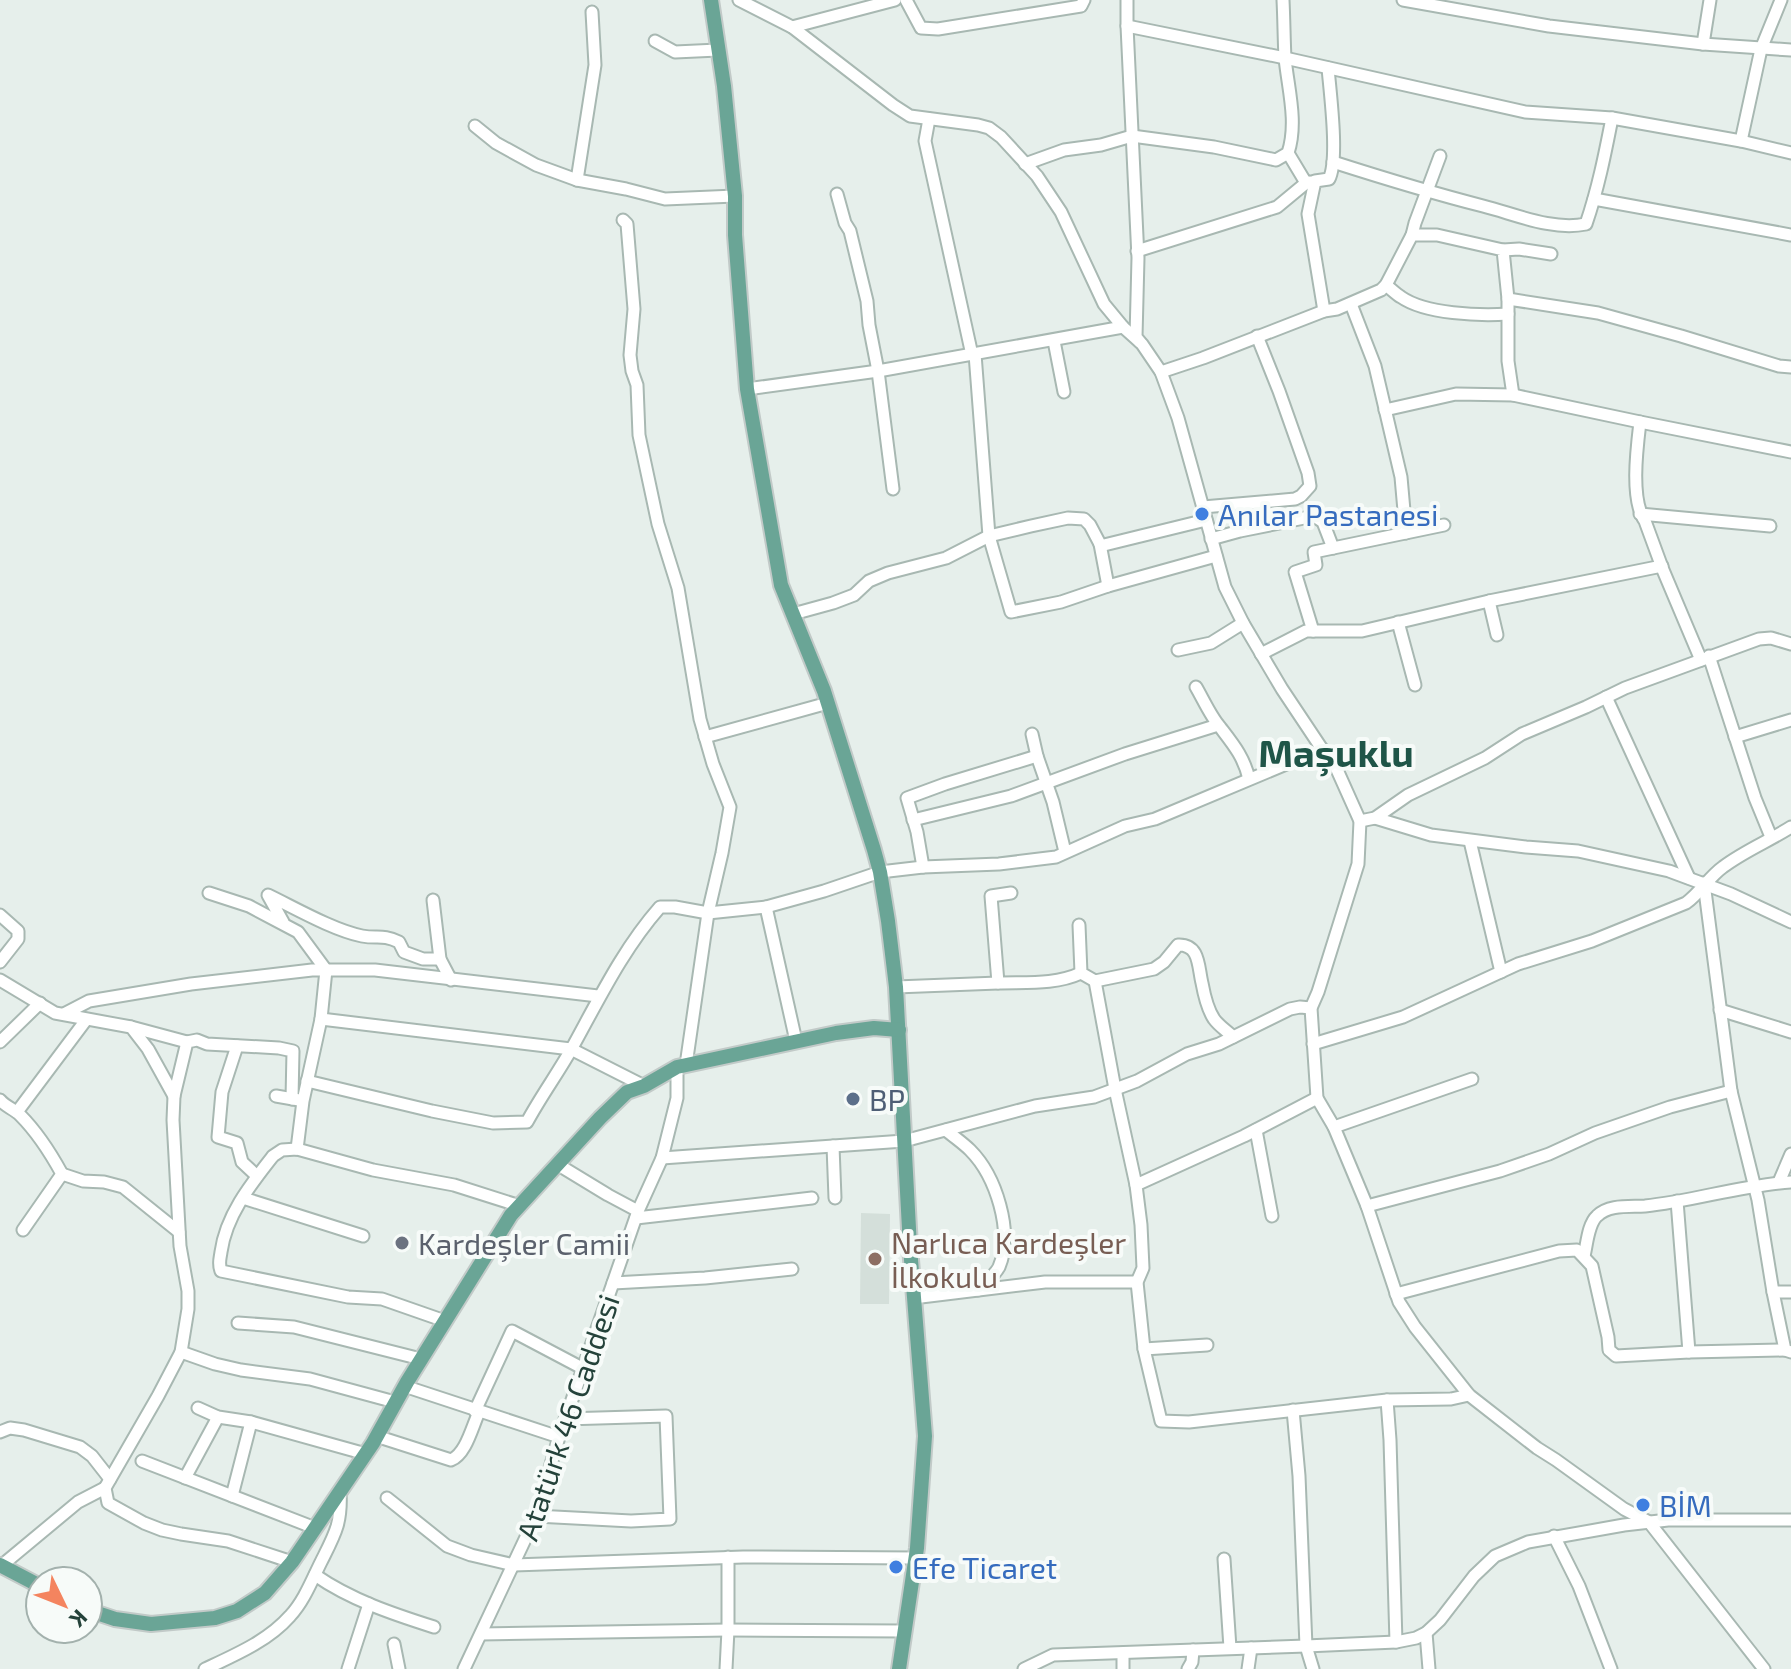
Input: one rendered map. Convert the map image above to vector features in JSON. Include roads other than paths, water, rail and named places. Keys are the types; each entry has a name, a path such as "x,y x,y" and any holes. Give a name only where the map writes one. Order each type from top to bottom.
{"main road":[{"path":"711,0 724,86 735,196 735,235 747,389 781,585 828,703 880,872 896,987 913,1298 925,1436 916,1558 899,1669"},
{"path":"104,1615 151,1624 215,1618 237,1611 265,1593 292,1562 366,1454 404,1386 511,1215 627,1092 682,1066 861,1030 899,1030"},
{"path":"0,1566 24,1578"}],"street":[{"path":"739,0 792,27 910,116 989,128 1001,137 1037,176 1061,212 1104,304 1142,344"},
{"path":"792,27 895,0"},
{"path":"906,0 921,28 938,29 1081,6 1084,0"},
{"path":"1127,0 1137,251 1136,337 1161,372 1178,418 1225,587 1261,654 1334,763 1360,821 1358,864 1311,1008 1317,1098 1334,1127 1367,1206 1399,1302 1415,1327 1469,1395 1537,1448 1632,1514 1649,1522 1764,1669"},
{"path":"1025,164 1064,150 1101,145 1132,136 1214,147 1276,160 1288,153 1292,141 1292,119 1283,0"},
{"path":"1403,0 1549,26 1703,44 1791,50"},
{"path":"1703,44 1710,0"},
{"path":"1741,141 1761,49 1781,0"},
{"path":"577,180 595,65 592,12"},
{"path":"1127,26 1525,112 1612,118 1791,153"},
{"path":"655,41 675,52 718,50"},
{"path":"1137,251 1277,207 1311,182 1329,179 1334,170 1328,68"},
{"path":"1333,162 1531,220 1577,226 1586,224 1599,183 1612,118"},
{"path":"929,119 925,141 974,354 989,536 1011,612 1061,602 1216,556"},
{"path":"475,126 496,143 536,165 577,180 665,199 735,196"},
{"path":"1288,153 1311,182 1308,214 1324,311"},
{"path":"1161,372 1324,311 1351,304 1381,290 1412,235 1440,156"},
{"path":"837,194 850,231 867,301 893,489"},
{"path":"1594,199 1791,235"},
{"name":"Atatürk 46 Caddesi","path":"464,1669 536,1516 565,1419 637,1214 662,1158 677,1098 708,913 730,807 705,737 678,588 658,524 639,435 637,385 630,355 634,309 627,224 623,220"},
{"path":"1412,235 1437,235 1503,250 1551,254"},
{"path":"1503,250 1508,299 1508,361 1513,395"},
{"path":"1386,285 1403,299 1438,310 1486,316 1508,314"},
{"path":"1508,299 1598,313 1791,367"},
{"path":"1351,304 1375,366 1401,477 1406,533"},
{"path":"747,389 878,371 1123,327"},
{"path":"1100,544 1204,514 1295,499 1310,486 1308,473 1257,336"},
{"path":"1054,341 1064,392"},
{"path":"1385,410 1456,394 1513,395 1791,452"},
{"path":"1640,422 1637,494 1640,514 1705,658 1771,837"},
{"path":"1640,514 1770,526"},
{"path":"1211,539 1314,516 1323,522 1333,548"},
{"path":"793,614 854,595 869,581 946,558 989,536 1068,518 1084,519 1090,525 1100,544 1108,586"},
{"path":"1313,631 1295,572 1316,565 1314,552 1444,525"},
{"path":"1261,654 1306,631 1362,631 1489,601 1662,566"},
{"path":"1489,601 1497,635"},
{"path":"1398,622 1415,685"},
{"path":"1178,650 1211,643 1243,623"},
{"path":"1360,821 1375,818 1408,795 1485,758 1522,734 1606,697 1759,639 1771,638 1791,644"},
{"path":"1196,687 1218,725 1246,763 1249,779"},
{"path":"1606,697 1689,878"},
{"path":"705,737 828,703"},
{"path":"1735,737 1791,720"},
{"path":"913,820 1011,796 1125,754 1218,725"},
{"path":"1032,734 1065,852"},
{"path":"307,1081 493,1123 527,1122 571,1049 598,996 641,929 660,907 708,913 766,907 880,872 1056,857 1125,826 1155,819 1322,749"},
{"path":"923,867 907,798 1037,756"},
{"path":"1375,818 1431,835 1578,851 1669,871 1704,883 1791,922"},
{"path":"1313,1044 1403,1017 1518,964 1592,941 1686,903 1720,869 1791,827"},
{"path":"1470,841 1501,972"},
{"path":"1396,1294 1559,1251 1577,1250 1592,1266 1609,1350 1616,1356 1788,1351 1773,1292 1758,1200 1731,1091 1704,883"},
{"path":"209,893 249,906 298,932 326,970 321,1019 307,1081 298,1100"},
{"path":"998,983 991,896 1011,893"},
{"path":"284,924 268,895 363,937 386,936 399,942 404,952 423,959 440,959"},
{"path":"433,900 440,959 451,980"},
{"path":"766,907 796,1041"},
{"path":"0,915 18,931 18,939 0,962"},
{"path":"1079,925 1081,973"},
{"path":"1081,973 1095,981 1154,969 1178,945 1185,945 1192,948 1197,956 1213,1018 1233,1037"},
{"path":"64,1014 89,1001 191,984 326,970 375,970 598,996"},
{"path":"896,987 1055,981 1081,973"},
{"path":"0,980 55,1013 131,1027 187,1042 197,1040 207,1044 293,1051 298,1100 297,1149"},
{"path":"1095,981 1136,1185 1143,1268 1137,1282 1144,1349 1161,1421 1189,1422 1387,1400 1451,1399 1469,1395"},
{"path":"0,1042 40,1003"},
{"path":"662,1158 904,1141 996,1115 1094,1097 1137,1081 1187,1054 1219,1044 1290,1009 1311,1008"},
{"path":"1720,1010 1791,1032"},
{"path":"321,1019 571,1049 644,1086"},
{"path":"17,1112 86,1020"},
{"path":"131,1027 148,1049 174,1096"},
{"path":"0,1566 78,1502 107,1484 181,1352 188,1291 180,1246 173,1120 174,1096 187,1042"},
{"path":"237,1046 222,1092 218,1137 237,1143 242,1162 257,1176"},
{"path":"1334,1127 1472,1079"},
{"path":"1367,1206 1500,1171 1670,1107 1731,1091"},
{"path":"276,1096 298,1100"},
{"path":"1136,1185 1256,1130 1317,1098"},
{"path":"0,1100 17,1112 45,1143 62,1174 83,1181 123,1187 179,1232"},
{"path":"946,1130 972,1152 985,1171 998,1198 1003,1219 1004,1245 999,1269 978,1290"},
{"path":"1256,1130 1272,1216"},
{"path":"833,1146 835,1198"},
{"path":"445,1321 382,1299 348,1297 221,1271 222,1238 233,1213 257,1176 282,1150 297,1149 373,1170 454,1185 520,1206"},
{"path":"1584,1256 1596,1216 1610,1208 1698,1199 1785,1182 1791,1154"},
{"path":"557,1164 637,1214 812,1198"},
{"path":"23,1230 62,1174"},
{"path":"243,1198 363,1236"},
{"path":"1677,1201 1689,1352"},
{"path":"613,1283 792,1269"},
{"path":"913,1298 1045,1282 1137,1282"},
{"path":"1773,1292 1791,1292"},
{"path":"238,1323 294,1327 421,1359"},
{"path":"376,1436 456,1459 512,1331 584,1369"},
{"path":"1144,1349 1207,1345"},
{"path":"181,1352 215,1364 310,1379 395,1402"},
{"path":"404,1386 559,1437"},
{"path":"1387,1400 1396,1642"},
{"path":"198,1408 218,1417 251,1422 366,1454"},
{"path":"1293,1410 1306,1646 1313,1669"},
{"path":"536,1516 631,1521 670,1519 666,1416 565,1419"},
{"path":"185,1478 218,1417"},
{"path":"232,1496 251,1422"},
{"path":"0,1432 10,1428 24,1430 80,1447 92,1456 107,1484 108,1503 144,1523 181,1534 228,1541 292,1562"},
{"path":"142,1461 315,1528"},
{"path":"205,1669 252,1646 289,1618 334,1536 341,1514 340,1491"},
{"path":"387,1498 447,1546 514,1565 728,1557 916,1558"},
{"path":"1624,1525 1632,1514"},
{"path":"1024,1669 1053,1655 1396,1642 1426,1633 1495,1556 1528,1542 1668,1520 1791,1520"},
{"path":"1554,1536 1579,1586 1611,1669"},
{"path":"726,1669 728,1557"},
{"path":"1224,1559 1230,1648"},
{"path":"315,1575 381,1610 434,1627"},
{"path":"348,1669 369,1604"},
{"path":"481,1634 904,1631"},
{"path":"1426,1633 1429,1669"},
{"path":"394,1644 399,1669"},
{"path":"1248,1669 1251,1648"},
{"path":"1188,1669 1193,1650"},
{"path":"1123,1653 1123,1669"}],"place":[{"name":"Anılar Pastanesi","path":"1202,514"},
{"name":"BP","path":"853,1099"},
{"name":"Kardeşler Camii","path":"402,1243"},
{"name":"Narlıca Kardeşler İlkokulu","path":"875,1259"},
{"name":"BİM","path":"1643,1505"},
{"name":"Efe Ticaret","path":"896,1567"}],"district":[{"name":"Maşuklu","path":"1336,752"}]}
